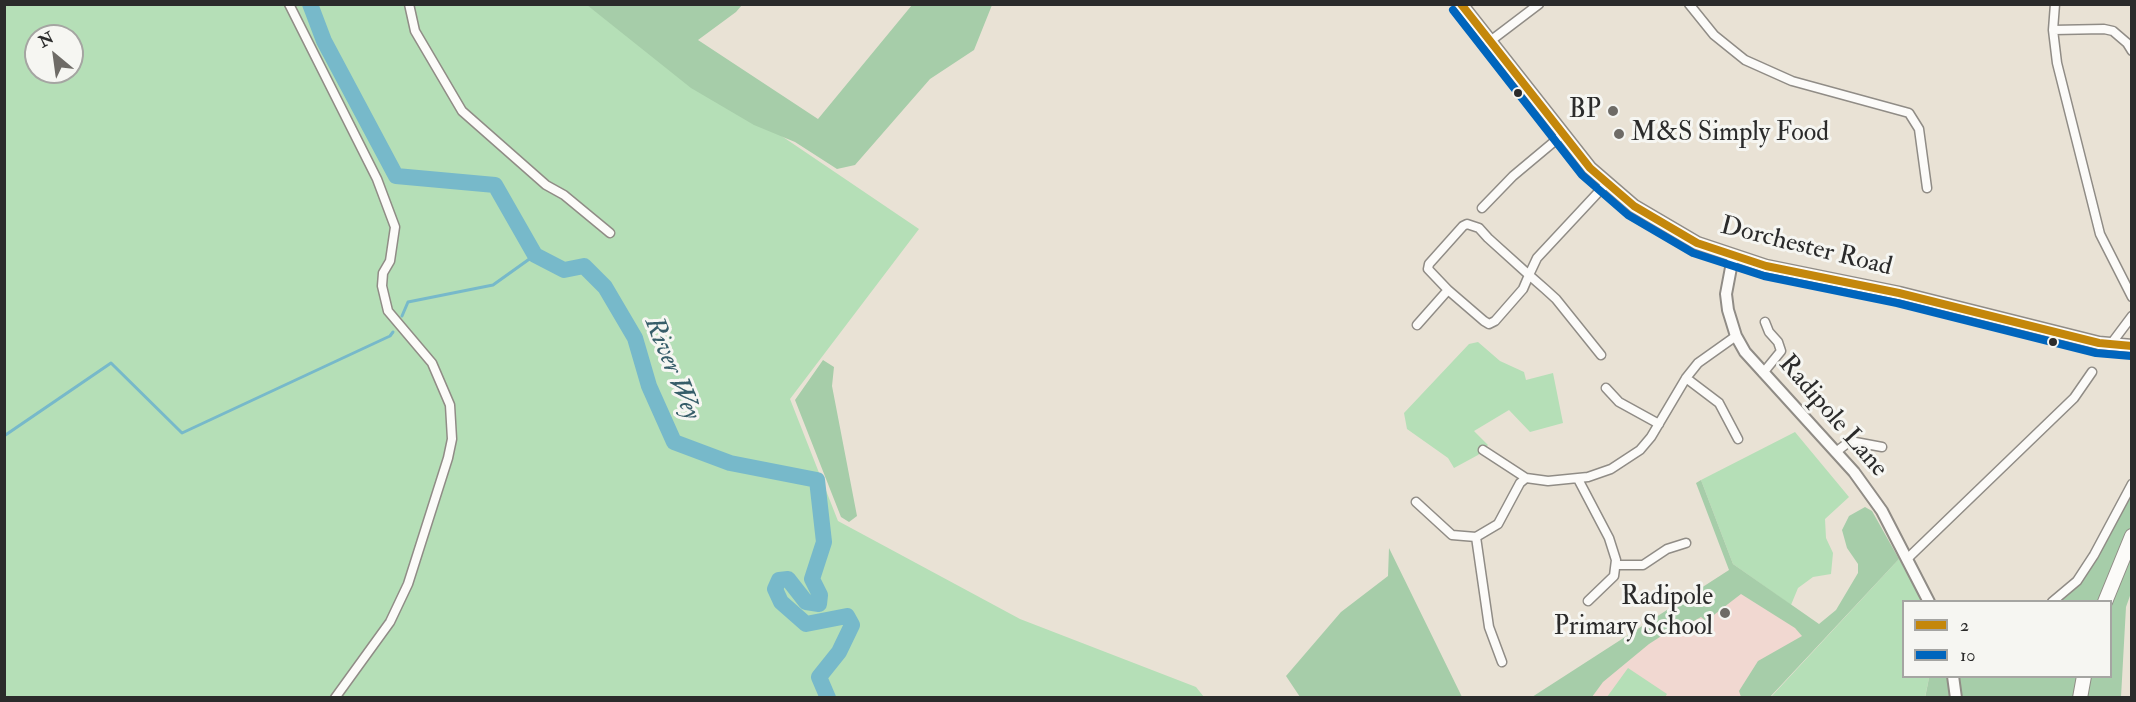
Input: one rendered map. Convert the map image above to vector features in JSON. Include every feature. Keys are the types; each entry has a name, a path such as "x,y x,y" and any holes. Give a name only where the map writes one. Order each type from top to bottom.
{"highway":[{"path":"2106,600 2132,537"},
{"path":"2080,698 2084,678"}],"main road":[{"name":"Dorchester Road","path":"1461,4 1562,135 1606,184 1664,226 1697,243 1733,257 2111,344 2132,346"}],"street":[{"path":"289,4 377,179 395,227 390,261 382,279 388,311 394,321 432,363 450,405 452,439 448,459 408,584 390,622 335,698"},
{"path":"409,4 415,31 462,111 546,186 564,195 610,233"},
{"path":"1489,42 1539,4"},
{"path":"1689,4 1714,35 1745,60 1792,81 1904,110 1913,117 1918,129 1926,188"},
{"path":"2055,4 2053,30 2057,63 2100,234 2132,297"},
{"path":"2053,30 2104,29 2113,31 2121,36 2132,51"},
{"path":"1482,208 1512,176 1562,135"},
{"path":"1601,355 1556,299 1529,275 1479,228 1467,224 1429,264 1430,273 1489,324 1495,321 1523,289 1529,275 1537,258 1606,184"},
{"name":"Radipole Lane","path":"1733,257 1726,294 1736,336 1763,373 1836,452 1882,511 1928,600"},
{"path":"1417,325 1448,290"},
{"path":"2111,344 2132,316"},
{"path":"1763,373 1780,351 1778,342 1769,332 1765,322"},
{"path":"1483,450 1526,478 1548,481 1598,475 1640,450 1698,363 1736,336"},
{"path":"1908,558 2074,398 2092,372"},
{"path":"1686,378 1719,403 1738,439"},
{"path":"1606,388 1619,402 1659,424"},
{"path":"1836,452 1850,441 1882,447"},
{"path":"1416,502 1452,535 1476,537 1498,524 1520,483 1526,478"},
{"path":"1578,479 1609,538 1616,565 1614,576 1588,601"},
{"path":"2054,600 2077,581 2132,484"},
{"path":"1476,537 1489,627 1502,662"},
{"path":"1616,565 1643,565 1667,549 1686,543"},
{"path":"1953,678 1956,698"}],"shaded area":[{"name":"Radipole Primary School","path":"1729,570 1825,638 1770,697 1532,698"}],"green space":[{"path":"4,5 588,5 919,229 790,399 838,521 1020,619 1196,687 1204,697 5,697"},
{"path":"587,5 742,5 698,40 818,119 912,5 992,5 974,50 930,79 855,165 837,169 795,142 754,125 691,88"},
{"path":"1478,342 1500,361 1524,372 1526,380 1553,373 1563,423 1530,432 1509,410 1474,431 1488,445 1478,455 1454,468 1448,458 1407,429 1404,413 1469,344"},
{"path":"823,360 834,367 832,386 857,516 849,522 841,517 795,400"},
{"path":"1795,432 1849,497 1825,519 1826,538 1833,553 1831,574 1813,577 1798,588 1791,605 1733,564 1701,480"},
{"path":"1701,480 1733,564 1819,624 1836,610 1858,573 1858,564 1847,548 1842,530 1849,516 1865,507 1872,511 1899,559 1770,697 1741,697 1739,691 1758,661 1802,636 1795,628 1741,594 1706,621 1701,617 1676,631 1666,633 1649,644 1603,682 1592,697 1532,697 1729,570 1696,483"},
{"path":"2131,491 2131,593 2126,607 2121,697 1925,698 1929,678 2112,678 2112,600 2060,600 2081,583"},
{"path":"1389,548 1462,697 1300,697 1286,676 1341,612 1388,576"},
{"path":"1899,559 1921,600 1902,600 1902,678 1929,678 1925,697 1770,698"},
{"path":"1628,668 1667,694 1665,697 1607,697"}],"waterway":[{"name":"River Wey","path":"310,4 324,41 396,176 495,185 535,255 564,270 584,266 605,287 635,338 649,386 674,442 730,463 817,480 824,542 812,579 820,595 819,604 806,602 788,579 779,580 775,589 781,602 806,624 847,616 852,625 839,652 819,677 828,698"},
{"path":"402,316 408,302 493,285 535,255"},
{"path":"4,436 111,363 182,433 390,336 393,332"}],"transit line":[{"name":"2","path":"1461,4 1590,168 1634,206 1697,243 1766,266 1899,293 2099,343 2132,346"},
{"name":"10","path":"1453,10 1582,175 1628,215 1693,253 1764,276 1897,303 2096,353 2131,356"}],"place":[{"name":"BP","path":"1613,111"},
{"name":"M&S Simply Food","path":"1619,134"},
{"name":"Radipole Primary School","path":"1725,613"}]}
